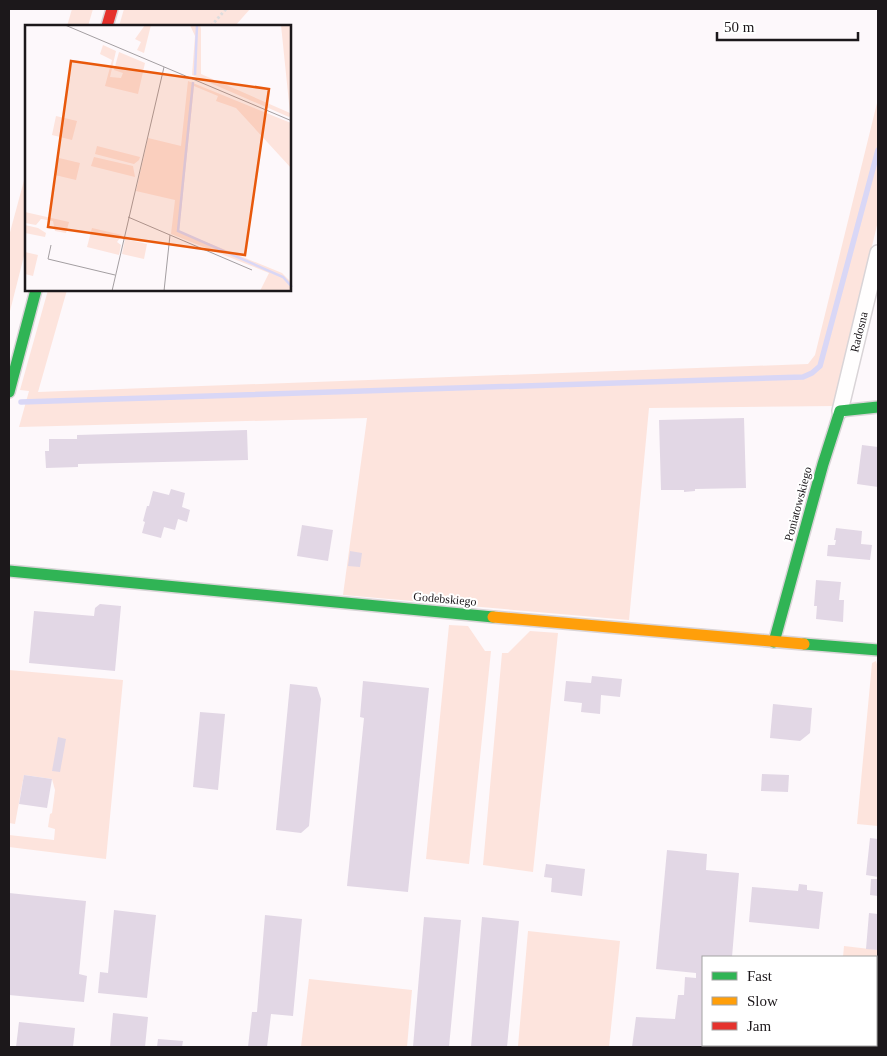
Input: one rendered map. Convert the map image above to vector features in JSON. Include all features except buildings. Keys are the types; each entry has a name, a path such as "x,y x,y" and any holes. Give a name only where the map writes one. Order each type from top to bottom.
{"street":[{"path":"107,25 112,9"},
{"name":"Radosna","path":"840,411 878,253"},
{"path":"9,392 36,291"},
{"path":"840,411 878,407"},
{"name":"Poniatowskiego","path":"774,642 823,464 840,411"},
{"name":"Godebskiego","path":"9,571 490,618 878,650"}],"path":[{"path":"212,25 226,9"}],"shaded area":[{"path":"72,9 93,9 88,25 67,25"},
{"path":"124,9 250,9 236,25 119,25"},
{"path":"878,99 878,221 834,406 649,408 629,620 343,595 367,418 19,427 29,391 20,390 48,291 67,291 38,392 808,364 815,355"},
{"path":"25,177 25,252 9,315 9,236"},
{"path":"449,625 468,626 485,651 491,651 469,864 426,859"},
{"path":"530,631 558,633 533,872 483,865 502,653 508,653"},
{"path":"876,661 878,668 878,826 857,824 872,663"},
{"path":"9,670 123,680 106,859 9,847 9,835 54,840 55,829 48,827 55,790 52,779 24,775 15,824 9,823"},
{"path":"528,931 620,941 609,1047 518,1046"},
{"path":"844,946 878,950 878,1032 877,956 843,956"},
{"path":"309,979 412,990 407,1047 301,1047"}],"waterway":[{"path":"21,402 803,377 812,373 820,366 878,150"}],"traffic: fast":[{"path":"9,392 36,291"},
{"path":"774,642 823,464 840,411 878,407"},
{"path":"9,571 493,617"},
{"path":"804,644 878,650"}],"traffic: slow":[{"path":"493,617 804,644"}],"traffic: jam":[{"path":"107,25 112,9"}]}
